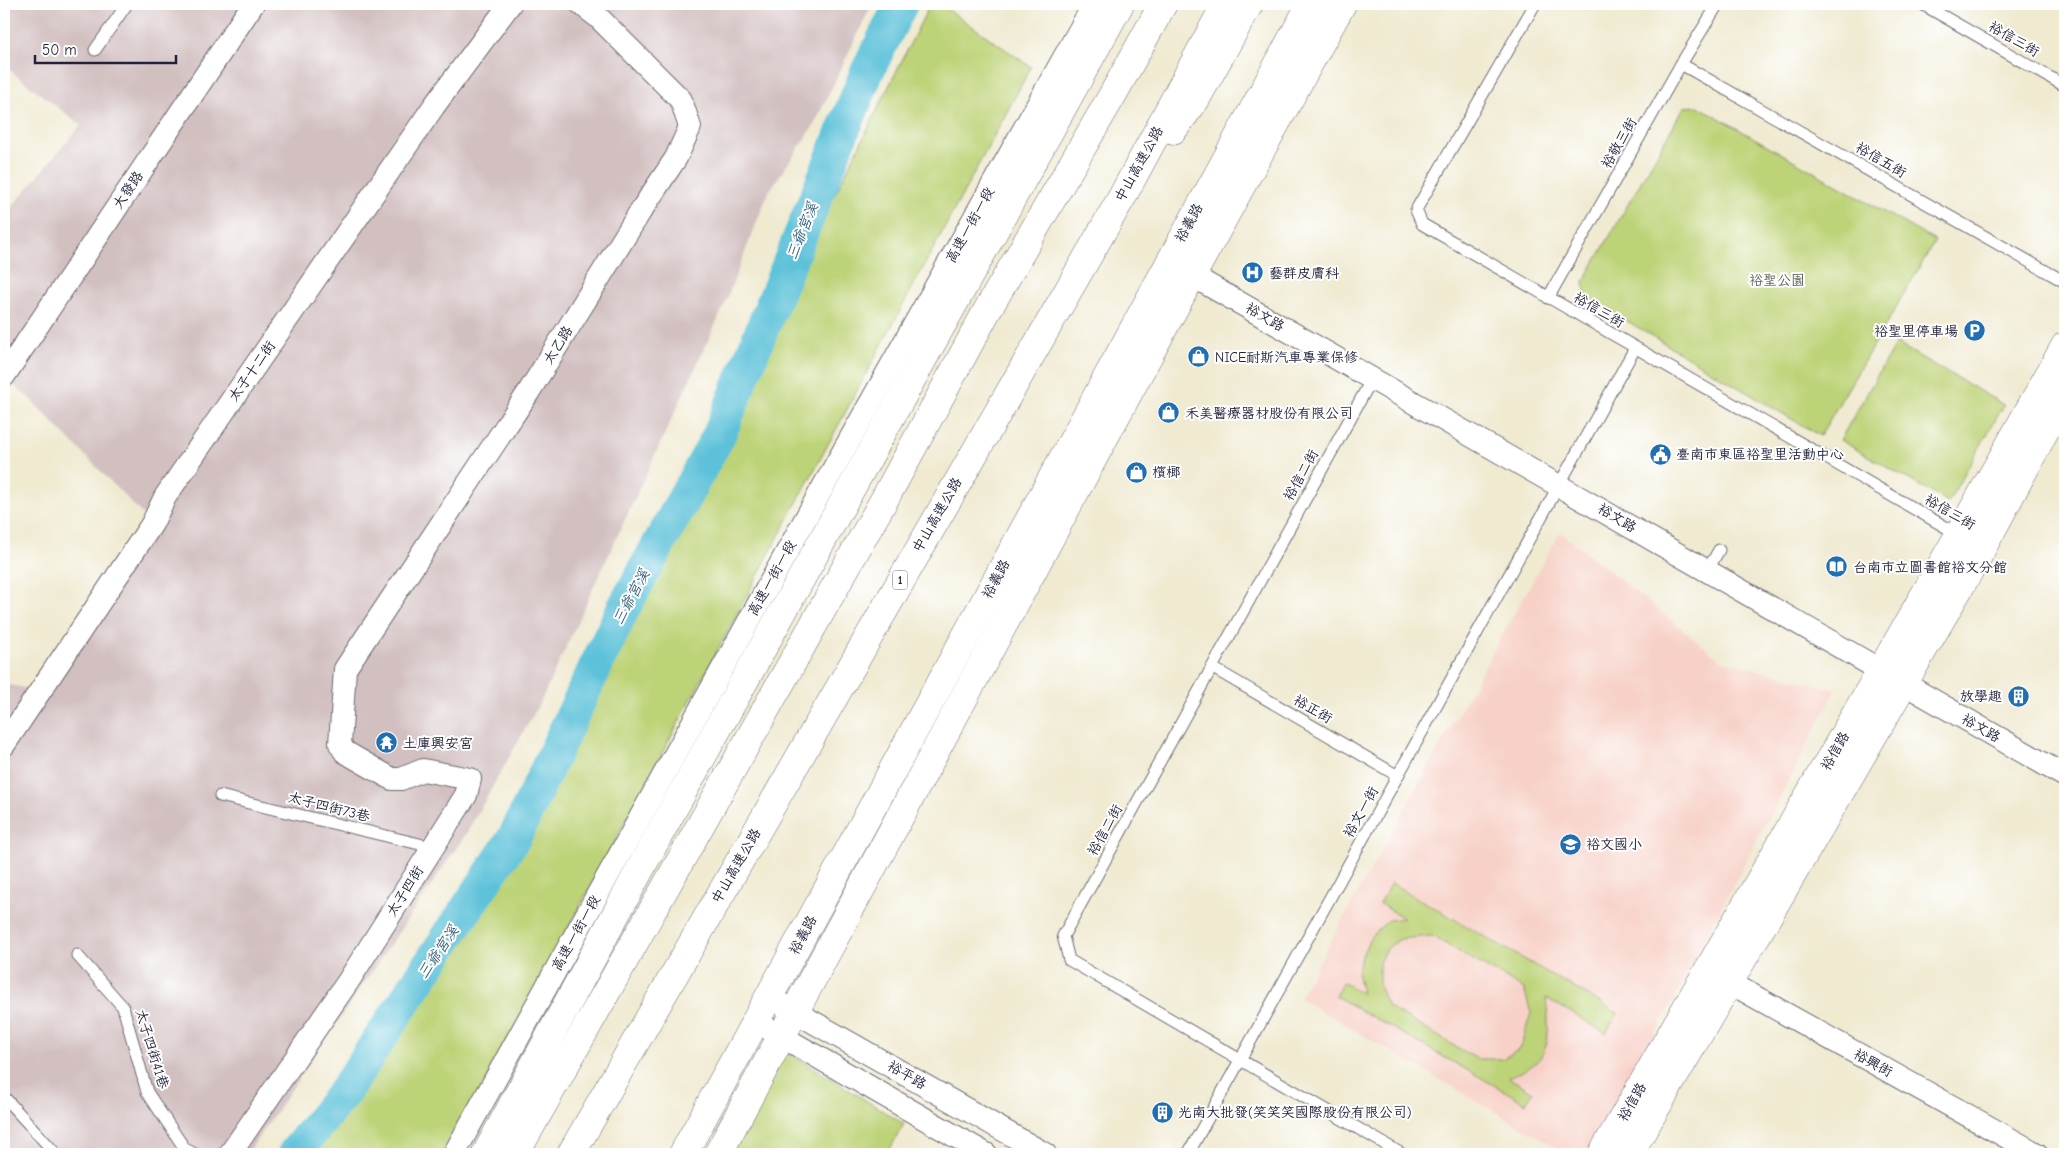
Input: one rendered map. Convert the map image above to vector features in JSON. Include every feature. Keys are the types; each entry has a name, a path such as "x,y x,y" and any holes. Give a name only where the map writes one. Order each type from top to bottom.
{"main road":[{"path":"486,1154 656,840 1120,4"},
{"path":"515,1154 884,500 988,309 1112,96 1163,4"},
{"name":"中山高速公路","path":"571,1154 1122,197 1226,4"},
{"path":"1122,197 1196,99 1249,4"},
{"name":"裕義路","path":"683,1154 1168,262 1311,4"},
{"name":"裕義路","path":"718,1154 1192,275 1342,4"},
{"name":"裕信路","path":"1629,1154 1719,977 1970,542 2060,391 2065,346"},
{"name":"裕信路","path":"1602,1154 1719,977"}],"street":[{"name":"大發路","path":"4,376 253,4"},
{"name":"太子十二街","path":"4,745 146,532 164,497 434,106 510,4"},
{"name":"太乙路","path":"342,703 345,669 528,393 640,212 676,158 690,127 681,100 598,17 581,4"},
{"name":"高速一街一段","path":"454,1154 803,523 1094,4"},
{"name":"裕文路","path":"1168,262 1559,484 1706,571 2065,776"},
{"name":"太子四街","path":"230,1154 349,980 466,795 470,779 423,770 401,779 392,779 374,771 345,752 340,744 342,703"},
{"name":"裕興街","path":"1719,977 2037,1154"},
{"name":"裕平路","path":"770,996 1045,1154"},
{"path":"755,1021 986,1154"}],"lane":[{"path":"95,50 127,4"},
{"name":"裕信三街","path":"1535,4 1416,210 1422,224 1970,542"},
{"name":"裕敬三街","path":"1548,298 1718,4"},
{"name":"裕信三街","path":"1922,4 2065,86"},
{"name":"裕信五街","path":"1682,64 2065,282"},
{"name":"裕文一街","path":"1188,1154 1398,776 1489,607 1635,348"},
{"name":"裕信二街","path":"1372,379 1063,936 1069,960 1402,1154"},
{"path":"1706,571 1719,550"},
{"name":"裕正街","path":"1212,668 1398,776"},
{"name":"太子四街73巷","path":"220,796 432,847"},
{"name":"太子四街41巷","path":"77,955 123,1007 147,1092 185,1149 195,1154"},
{"path":"4,1097 56,1154"}],"shaded area":[{"path":"4,4 872,4 813,127 768,193 724,306 541,701 466,834 247,1154 4,1154 4,684 48,692 152,524 29,398 4,378 4,216 81,125 4,66"},
{"name":"裕文國小","path":"1560,532 1721,660 1836,690 1592,1154 1568,1154 1299,998"}],"green space":[{"path":"930,4 940,4 1031,67 454,1140 445,1154 302,1154 518,842 768,329"},
{"name":"裕聖公園","path":"1698,106 1935,241 1820,436 1585,296 1584,281 1684,107"},
{"path":"1896,343 2004,405 1948,502 1840,440"},
{"path":"1391,883 1618,1013 1606,1033 1546,998 1548,1036 1543,1053 1538,1061 1528,1069 1508,1077 1533,1092 1526,1103 1335,996 1342,982 1362,993 1357,972 1371,936 1389,920 1404,918 1380,904","holes":["1432,936 1524,989 1531,1013 1520,1049 1503,1059 1477,1059 1388,1007 1379,986 1379,962 1386,949 1400,939"]},
{"path":"781,1048 904,1124 887,1154 725,1154"}],"waterway":[{"name":"三爺宮溪","path":"294,1154 344,1092 514,838 623,609 719,435 867,72 901,4"}],"place":[{"name":"藝群皮膚科","path":"1253,273"},
{"name":"裕聖里停車場","path":"1974,331"},
{"name":"NICE耐斯汽車專業保修","path":"1199,357"},
{"name":"禾美醫療器材股份有限公司","path":"1169,413"},
{"name":"臺南市東區裕聖里活動中心","path":"1660,454"},
{"name":"檳榔","path":"1136,472"},
{"name":"台南市立圖書館裕文分館","path":"1837,567"},
{"name":"放學趣","path":"2018,696"},
{"name":"土庫興安宮","path":"387,743"},
{"name":"裕文國小","path":"1570,844"},
{"name":"光南大批發(笑笑笑國際股份有限公司)","path":"1162,1112"}]}
